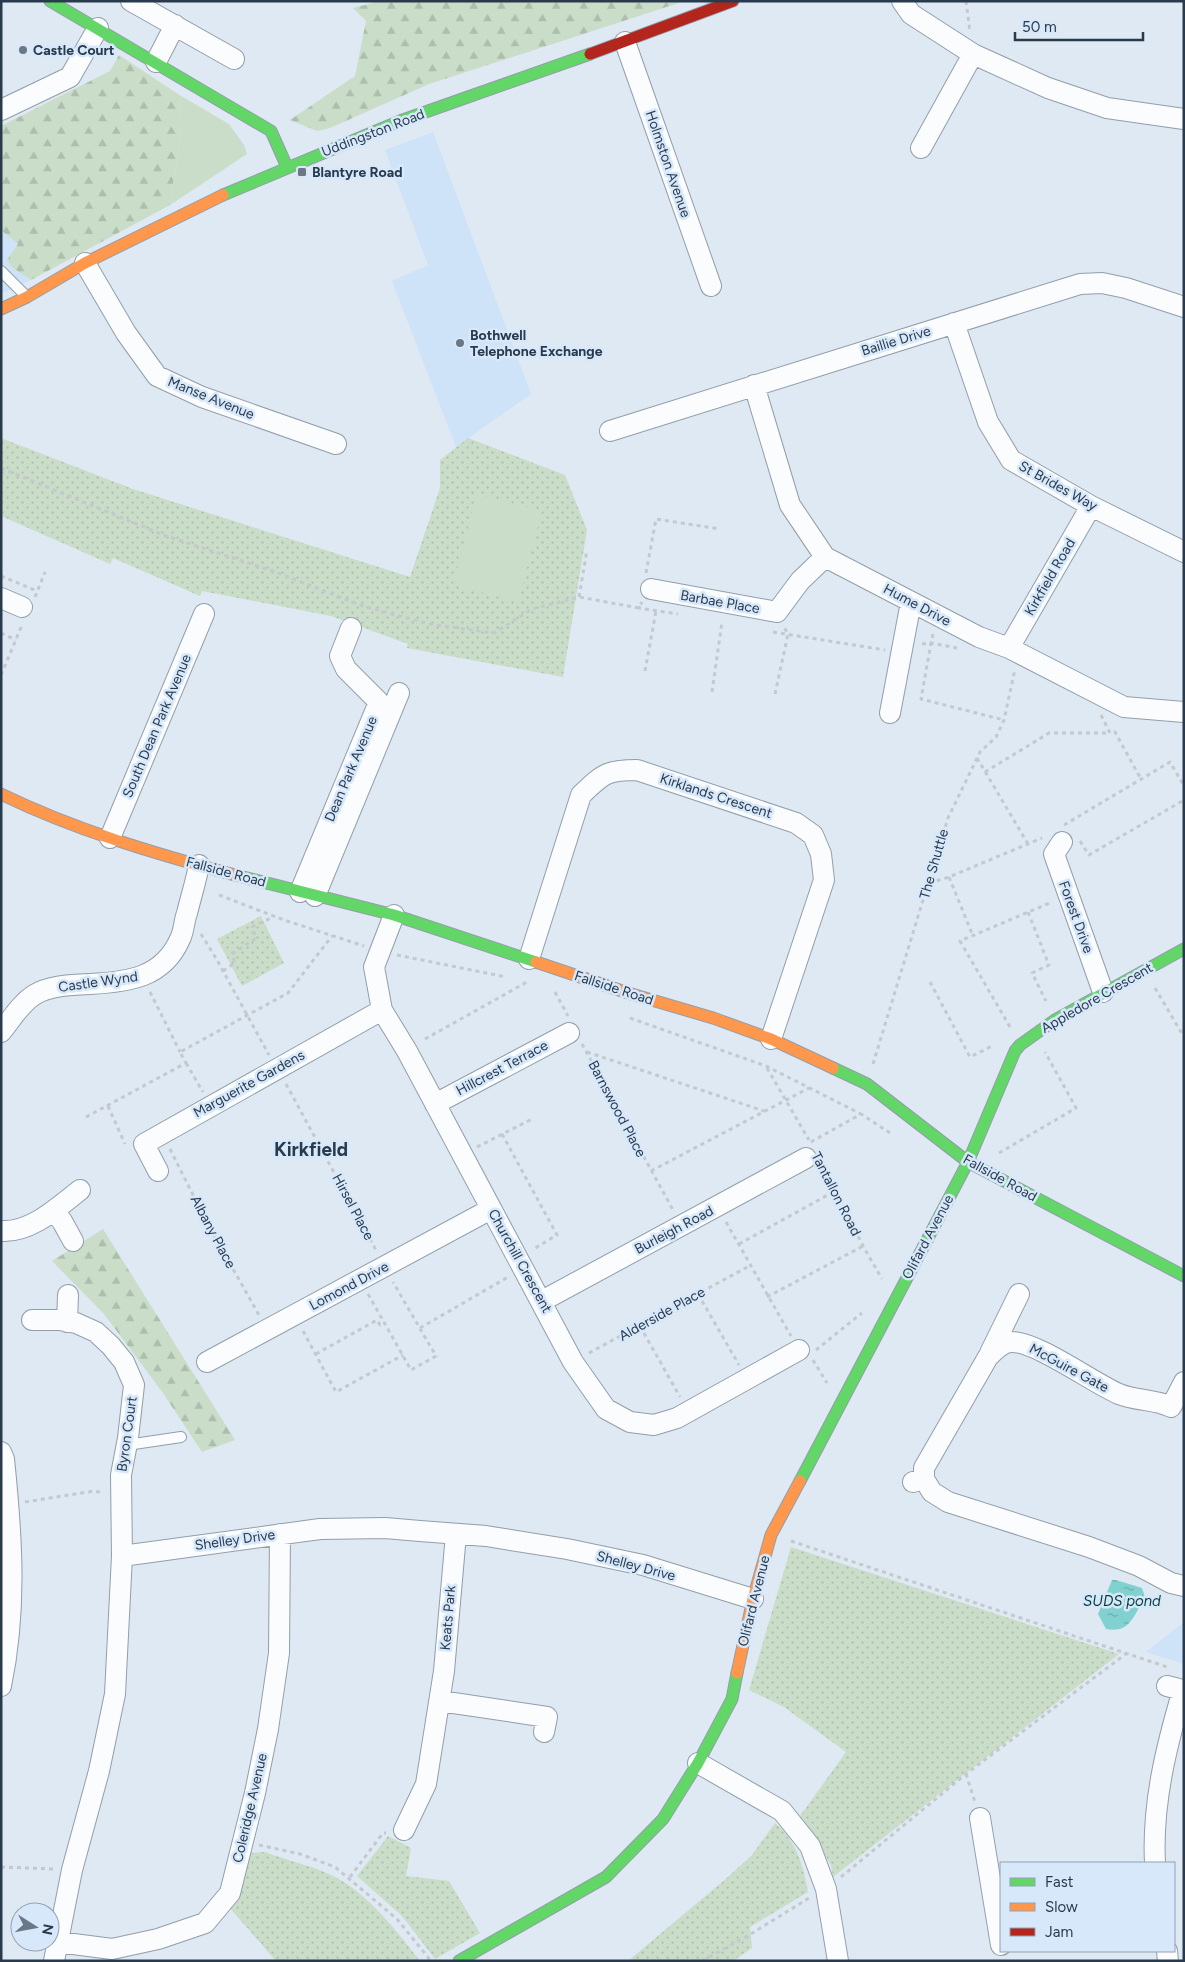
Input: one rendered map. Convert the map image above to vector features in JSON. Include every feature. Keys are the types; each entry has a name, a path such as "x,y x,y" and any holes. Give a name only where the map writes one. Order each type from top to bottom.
{"street":[{"path":"50,1 271,131 287,167"},
{"path":"131,1 234,59"},
{"name":"Uddingston Road","path":"1,309 27,297 85,262 222,195 287,167 400,122 625,42 733,1"},
{"path":"902,1 911,14 973,54 1048,88 1107,108 1184,119"},
{"path":"156,62 175,25"},
{"path":"1,110 70,77 98,28"},
{"name":"Holmston Avenue","path":"625,42 711,286"},
{"path":"921,148 973,54"},
{"name":"Manse Avenue","path":"85,262 126,333 157,376 202,398 336,444"},
{"name":"Baillie Drive","path":"610,431 1080,284 1102,283 1126,288 1184,307"},
{"name":"St Brides Way","path":"954,323 988,422 1011,460 1091,506 1184,552"},
{"name":"Hume Drive","path":"754,385 790,505 825,557 979,637 1014,651 1124,707 1184,712"},
{"name":"Kirkfield Road","path":"1014,651 1091,506"},
{"name":"Barbae Place","path":"645,590 777,612 800,581 825,557"},
{"path":"2,600 22,607"},
{"path":"890,713 911,602"},
{"name":"South Dean Park Avenue","path":"110,838 204,614"},
{"name":"Dean Park Avenue","path":"308,894 379,702 346,669 340,656 351,628"},
{"path":"308,894 399,693"},
{"name":"Kirklands Crescent","path":"528,959 581,795 601,776 616,770 637,770 787,819 796,822 813,835 821,854 824,880 771,1039"},
{"name":"Fallside Road","path":"1,794 34,810 110,838 199,865 394,915 628,993 713,1018 771,1039 867,1084 968,1162 1184,1276"},
{"name":"Forest Drive","path":"1072,837 1054,854 1103,992"},
{"name":"Castle Wynd","path":"1,1032 20,1007 34,994 58,986 109,983 142,976 157,969 172,953 181,938 199,865"},
{"name":"Churchill Crescent","path":"394,915 374,967 382,1010 407,1051 574,1362 606,1409 630,1422 654,1425 677,1418 748,1378 804,1353"},
{"name":"Appledore Crescent","path":"968,1162 1014,1051 1020,1045 1055,1020 1184,949"},
{"name":"Marguerite Gardens","path":"158,1170 144,1144 162,1132 382,1010"},
{"name":"Hillcrest Terrace","path":"435,1104 572,1030"},
{"name":"Burleigh Road","path":"542,1301 812,1152"},
{"name":"Olifard Avenue","path":"459,1961 606,1877 663,1819 698,1763 732,1698 753,1599 771,1535 968,1162"},
{"path":"1,1231 25,1228 53,1211 80,1190"},
{"name":"Lomond Drive","path":"206,1362 491,1209"},
{"path":"53,1211 62,1221 73,1241"},
{"path":"988,1357 1019,1294"},
{"path":"67,1322 68,1296"},
{"name":"Byron Court","path":"32,1320 76,1323 96,1332 111,1346 130,1372 134,1385 127,1445 121,1475 122,1556"},
{"name":"McGuire Gate","path":"1184,1382 1177,1409 1164,1403 1136,1400 1118,1394 1028,1345 1009,1342 998,1346 988,1357 924,1468 919,1480 932,1492 948,1502 1089,1548 1139,1566 1171,1583 1184,1586"},
{"path":"1,1452 4,1459 9,1505 13,1580 7,1659 1,1686"},
{"name":"Shelley Drive","path":"122,1556 320,1529 385,1528 486,1536 567,1549 633,1563 753,1599"},
{"name":"Coleridge Avenue","path":"60,1951 112,1948 158,1939 205,1923 230,1893 255,1793 268,1729 279,1653 280,1534"},
{"name":"Keats Park","path":"404,1830 426,1784 440,1701 456,1534"},
{"path":"60,1931 72,1870 99,1771 115,1694 122,1556"},
{"path":"1155,1862 1156,1806 1167,1745 1175,1682"},
{"path":"440,1701 547,1717 544,1732"},
{"path":"698,1763 782,1812 810,1846 826,1889 838,1961"},
{"path":"980,1818 1000,1939"}],"lane":[{"path":"1,271 27,297"},
{"path":"127,1445 181,1437"}],"path":[{"path":"1,468 166,536 270,570 363,606 429,624 494,633 532,609 579,597 684,616"},
{"path":"639,608 645,590 656,519 720,530"},
{"path":"579,597 587,550"},
{"path":"1,576 37,591"},
{"path":"639,608 645,590"},
{"path":"645,671 656,611"},
{"path":"713,620 731,624"},
{"path":"712,692 722,622"},
{"path":"769,631 893,652 904,646 931,643 921,699 1004,720"},
{"path":"1,634 16,640 1,675"},
{"path":"775,694 788,634"},
{"name":"The Shuttle","path":"867,1084 948,818 980,752 996,737 1004,720 1014,651"},
{"path":"1101,696 1097,708 1110,733"},
{"path":"985,772 1049,733 1116,732 1141,779"},
{"path":"977,758 1028,844"},
{"path":"1069,822 1072,837 1089,855 1184,800"},
{"path":"949,877 973,936"},
{"path":"195,886 273,916 380,951 509,978"},
{"path":"1020,1045 960,941 1068,895"},
{"path":"1028,912 1049,966 1032,973 1055,1020"},
{"name":"Hirsel Place","path":"187,913 223,971 436,1356 411,1370 402,1355"},
{"path":"223,971 235,963 232,954 256,938 252,927 273,916"},
{"path":"180,1052 288,993 332,936"},
{"path":"1144,970 1184,1037"},
{"path":"142,976 180,1052 211,1105"},
{"path":"425,1039 527,982 518,980"},
{"path":"930,982 970,1057 997,1043"},
{"path":"546,988 565,995"},
{"name":"Barnswood Place","path":"555,992 572,1030 682,1225"},
{"path":"628,1018 766,1066 861,1114 901,1139"},
{"path":"996,1154 1076,1108 1034,1034"},
{"path":"586,1052 764,1112"},
{"path":"86,1117 186,1063"},
{"name":"Tantallon Road","path":"766,1066 863,1246 889,1291 897,1297"},
{"path":"651,1171 809,1088"},
{"path":"812,1152 861,1114"},
{"path":"462,1154 532,1119"},
{"name":"Albany Place","path":"162,1132 207,1223 267,1330"},
{"path":"420,1328 521,1263 557,1235 502,1134"},
{"path":"739,1244 835,1191"},
{"path":"717,1206 768,1297 840,1405"},
{"name":"Tantallon Road","path":"768,1297 863,1246"},
{"name":"Alderside Place","path":"574,1362 751,1265"},
{"path":"294,1315 336,1392 402,1355 360,1280"},
{"path":"698,1294 748,1378"},
{"path":"804,1353 868,1309"},
{"path":"316,1354 377,1320 380,1325 384,1323"},
{"path":"640,1326 689,1412"},
{"path":"9,1505 94,1491 121,1497"},
{"path":"771,1535 1126,1653 1175,1682"},
{"path":"702,1961 826,1889 966,1774 1126,1653"},
{"path":"966,1774 980,1818"},
{"path":"350,1877 383,1833 404,1830"},
{"path":"242,1841 300,1854 335,1866 397,1918 431,1961"},
{"path":"1,1867 72,1870"}],"shaded area":[{"path":"433,132 531,394 456,447 392,281 428,265 385,150"},
{"path":"1,230 18,244 14,251 13,268 31,280 1,294"},
{"path":"1184,1622 1184,1664 1146,1652"}],"green space":[{"path":"380,1 685,1 429,84 330,128 317,131 290,120 355,76 366,21 353,8"},
{"path":"119,55 181,96 179,145 170,205 31,280 13,268 7,260 18,244 1,230 1,126 110,71"},
{"path":"181,96 229,124 244,145 247,154 170,205 179,145"},
{"path":"1,438 133,489 410,577 440,488 440,460 468,438 565,475 587,530 563,677 407,648 408,644 331,616 202,591 200,596 113,558 110,564 1,516"},
{"path":"477,494 542,511 518,602 453,585"},
{"path":"261,916 284,963 242,986 217,939"},
{"path":"103,1229 235,1440 202,1452 163,1393 104,1314 52,1261"},
{"path":"791,1547 1119,1654 833,1877 831,1865 800,1816 846,1752 784,1707 749,1690"},
{"path":"775,1823 788,1837 798,1854 808,1892 750,1927 752,1948 733,1961 628,1961 752,1855"},
{"path":"388,1836 411,1848 406,1876 449,1881 480,1933 435,1959 402,1916 357,1876"},
{"path":"265,1852 315,1868 344,1882 380,1913 420,1961 276,1961 230,1908 249,1853"}],"water":[{"name":"SUDS pond","path":"1112,1580 1142,1588 1145,1597 1130,1622 1121,1629 1114,1630 1106,1629 1098,1614"}],"traffic: fast":[{"path":"50,1 271,131 287,167"},
{"path":"223,195 400,121 590,54"},
{"path":"235,875 394,915 536,962"},
{"path":"800,1481 968,1162 1015,1051 1020,1045 1055,1020 1184,949"},
{"path":"833,1068 867,1084 968,1162 1184,1276"},
{"path":"459,1961 606,1877 663,1819 698,1763 732,1699 737,1673"}],"traffic: slow":[{"path":"1,309 27,297 85,263 223,195"},
{"path":"1,794 87,830 176,859 235,875"},
{"path":"536,962 628,993 713,1018 771,1039 833,1068"},
{"path":"737,1673 753,1599 771,1535 800,1481"}],"traffic: jam":[{"path":"590,54 733,1"}],"place":[{"name":"Castle Court","path":"23,50"},
{"name":"Blantyre Road","path":"302,172"},
{"name":"Bothwell Telephone Exchange","path":"460,343"}],"district":[{"name":"Kirkfield","path":"311,1149"}]}
